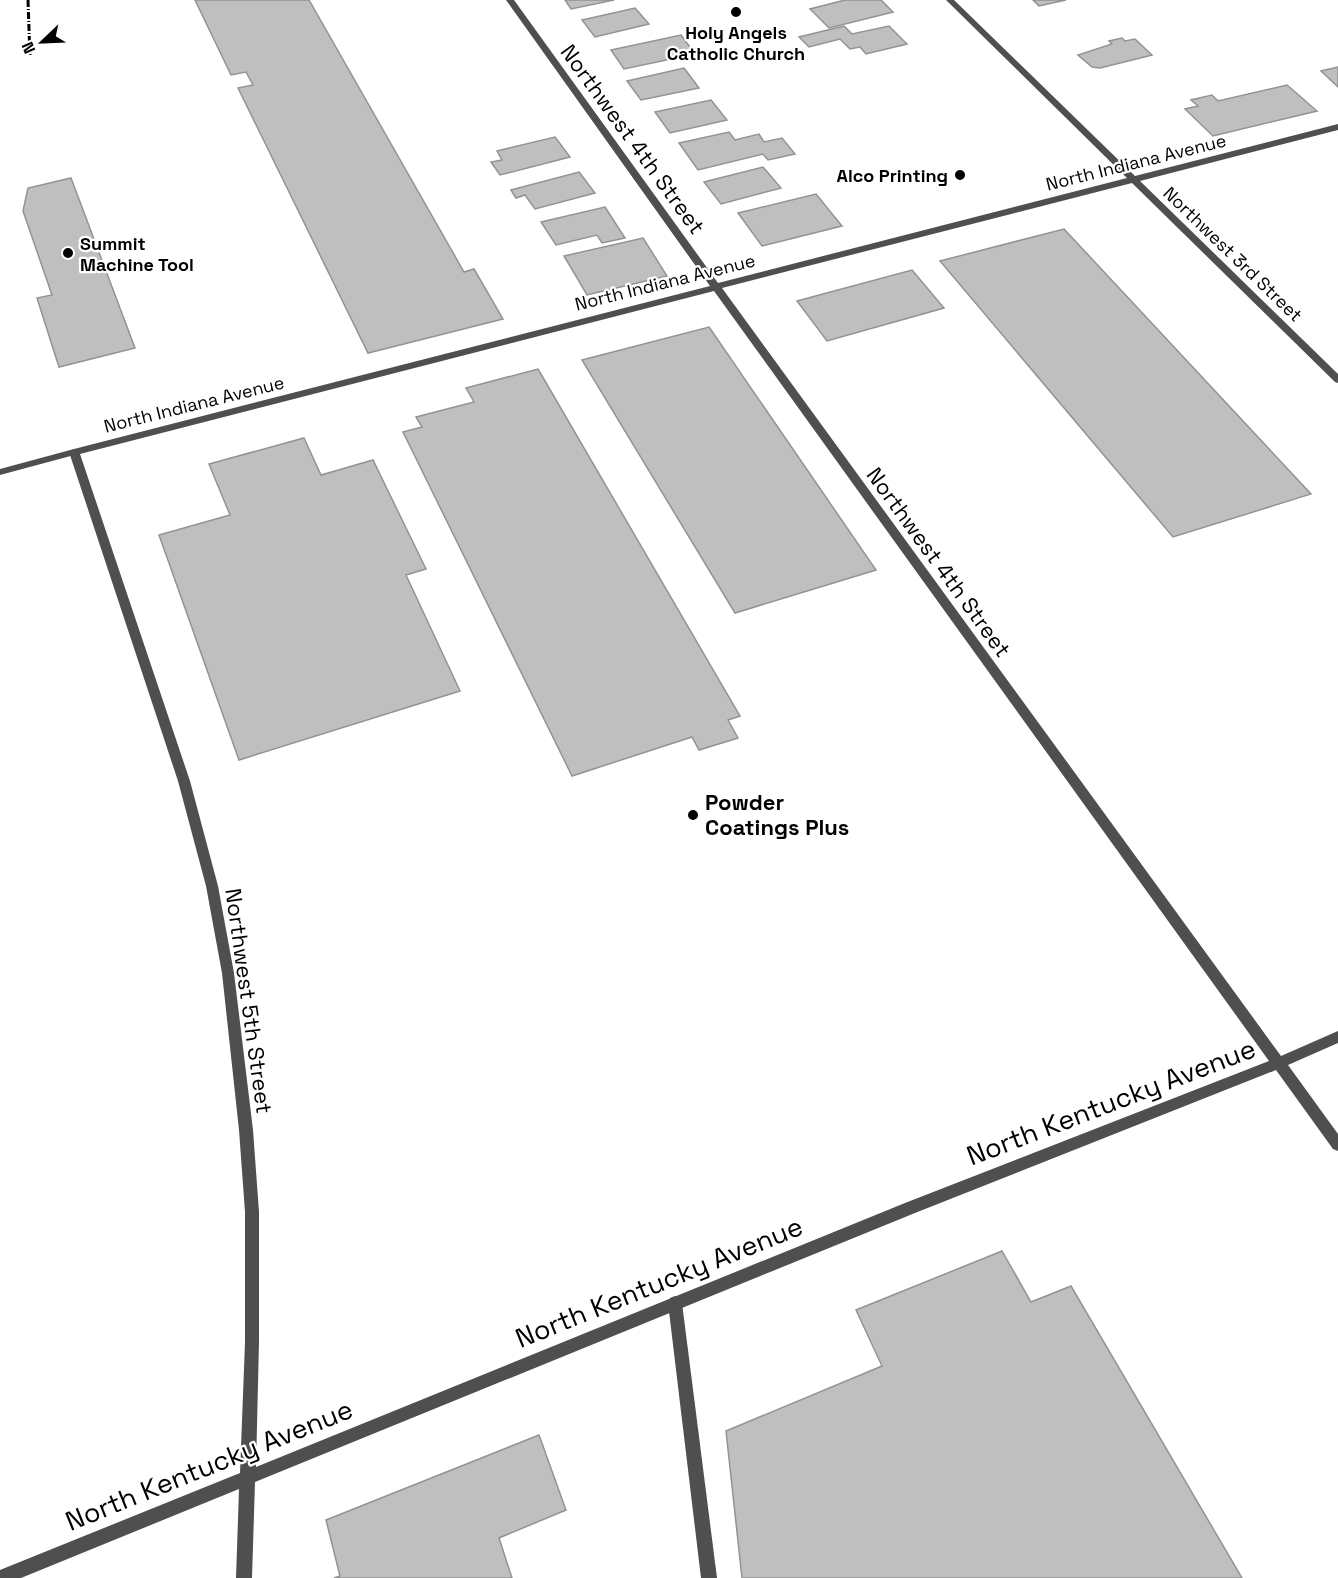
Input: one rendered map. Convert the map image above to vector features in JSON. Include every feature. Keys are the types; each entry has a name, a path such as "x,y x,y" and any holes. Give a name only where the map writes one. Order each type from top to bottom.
{"street":[{"name":"Northwest 4th Street","path":"510,0 1338,1145"},
{"name":"Northwest 3rd Street","path":"950,0 1338,380"},
{"name":"North Indiana Avenue","path":"0,472 1338,127"},
{"name":"Northwest 5th Street","path":"74,452 184,781 212,886 228,973 246,1130 252,1212 252,1342 243,1578"},
{"name":"North Kentucky Avenue","path":"1,1578 675,1303 1279,1063 1338,1037"},
{"path":"675,1303 709,1578"}],"building":[{"path":"195,0 309,0 464,272 474,269 503,319 368,353 238,88 253,85 246,72 231,75"},
{"path":"565,0 614,0 571,9"},
{"path":"845,0 881,0 893,12 829,28 810,9"},
{"path":"1033,0 1066,0 1039,6"},
{"path":"635,8 649,24 595,37 582,20"},
{"path":"844,26 852,34 889,26 907,44 866,54 860,47 850,49 840,39 809,47 799,37"},
{"path":"681,35 695,54 624,69 611,50"},
{"path":"1122,38 1125,41 1135,39 1152,55 1100,68 1092,67 1078,55 1112,44 1109,41"},
{"path":"1338,67 1338,87 1321,71"},
{"path":"684,68 699,88 641,100 627,81"},
{"path":"1287,85 1317,111 1213,136 1185,109 1198,106 1191,100 1212,95 1218,101"},
{"path":"711,100 727,120 670,133 655,112"},
{"path":"729,132 735,140 759,134 764,142 782,138 795,154 768,160 763,154 698,170 679,143"},
{"path":"555,137 570,157 500,175 491,162 502,160 497,151"},
{"path":"763,167 781,188 721,204 704,182"},
{"path":"579,172 595,193 535,209 525,195 516,198 511,190"},
{"name":"Summit Machine Tool","path":"71,178 135,348 59,367 37,298 52,295 23,211 28,188"},
{"path":"816,194 842,226 762,246 738,213"},
{"path":"605,207 625,238 602,243 597,235 556,245 541,222"},
{"path":"1064,229 1311,494 1173,537 940,261"},
{"path":"643,238 667,276 587,295 564,256"},
{"path":"912,270 944,308 827,341 797,301"},
{"path":"709,327 876,570 735,613 582,360"},
{"path":"538,369 740,716 728,720 738,738 699,750 692,737 572,776 403,432 422,427 416,417 474,402 466,388"},
{"path":"304,438 321,475 373,460 426,569 406,575 460,691 239,760 159,535 230,515 209,464"},
{"path":"1002,1251 1031,1302 1071,1286 1242,1578 742,1578 726,1431 882,1366 856,1310"},
{"path":"539,1435 566,1510 499,1538 512,1578 334,1578 340,1576 326,1520"}],"railway":[{"path":"28,0 30,57"}],"place":[{"name":"Holy Angels Catholic Church","path":"736,12"},
{"name":"Alco Printing","path":"960,175"},
{"name":"Summit Machine Tool","path":"68,253"},
{"name":"Powder Coatings Plus","path":"693,815"}]}
